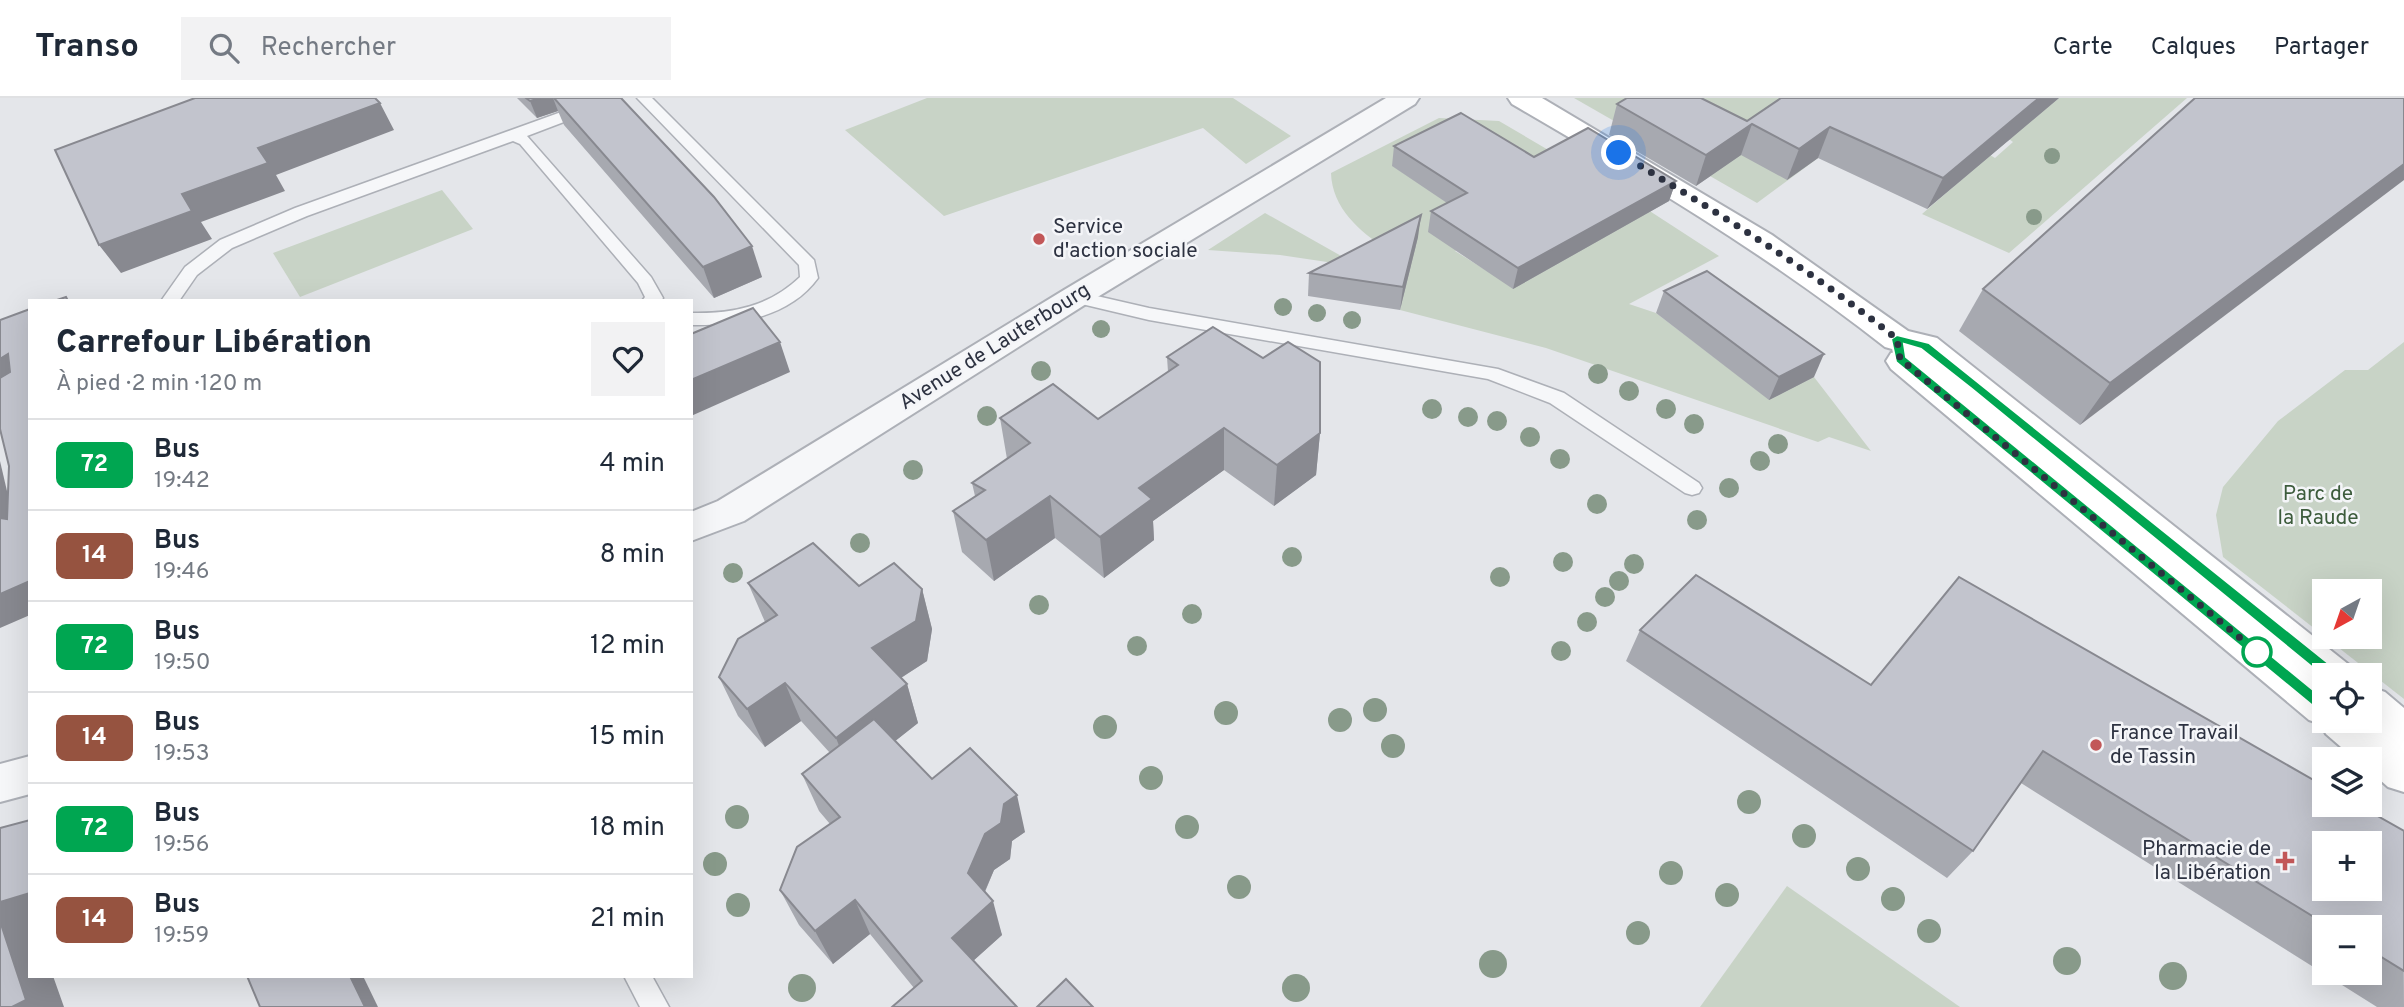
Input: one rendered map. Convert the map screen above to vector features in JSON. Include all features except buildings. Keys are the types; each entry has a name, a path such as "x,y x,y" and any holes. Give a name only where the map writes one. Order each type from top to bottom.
{"main road":[{"path":"1522,98 1597,139 1749,232 1897,339 1925,346 2317,663"},
{"path":"1897,339 1900,359 2312,697"},
{"path":"2382,715 2404,733"},
{"path":"2356,733 2404,773"}],"street":[{"name":"Avenue de Lauterbourg","path":"693,526 731,511 1405,98"},
{"path":"0,783 28,776"}],"lane":[{"path":"171,299 191,271 226,244 301,212 614,98"},
{"path":"644,98 808,264 809,278 797,292 784,300 740,318 693,319"},
{"path":"514,135 526,141 645,281 653,299"},
{"path":"1075,298 1149,314 1492,373 1557,398 1692,488"},
{"path":"637,978 655,1007"}],"green space":[{"path":"927,98 1233,98 1291,136 1246,164 1203,128 944,216 845,130"},
{"path":"1574,98 1803,98 1821,156 1757,203"},
{"path":"2059,98 2187,98 2009,253 1922,214 1990,155 1995,158 2013,142 2009,139"},
{"path":"1439,118 1499,121 1591,175 1393,166 1490,231 1455,251 1487,271 1625,195 1719,256 1629,304 1656,313 1769,399 1814,377 1871,451 1829,437 1818,442 1546,348 1400,310 1408,274 1280,255 1208,250 1265,213 1359,266 1387,249 1349,218 1336,197 1331,173"},
{"path":"442,190 473,229 300,297 273,253"},
{"name":"Parc de la Raude","path":"2404,342 2404,699 2382,682 2382,663 2358,663 2340,649 2382,649 2382,579 2312,579 2312,627 2223,557 2216,515 2223,487 2278,421 2345,370 2368,370"},
{"path":"1787,886 1960,1007 1700,1007"}],"bus line":[{"name":"72","path":"2312,697 1900,359 1897,339 1925,346 1977,386 2317,663"}],"place":[{"name":"Service d'action sociale","path":"1039,239"},
{"name":"France Travail de Tassin","path":"2096,745"},
{"name":"Pharmacie de la Libération","path":"2285,861"}],"route":[{"path":"1619,153 1749,232 1868,316 1897,339 1900,359 2266,659 2257,652"}]}
